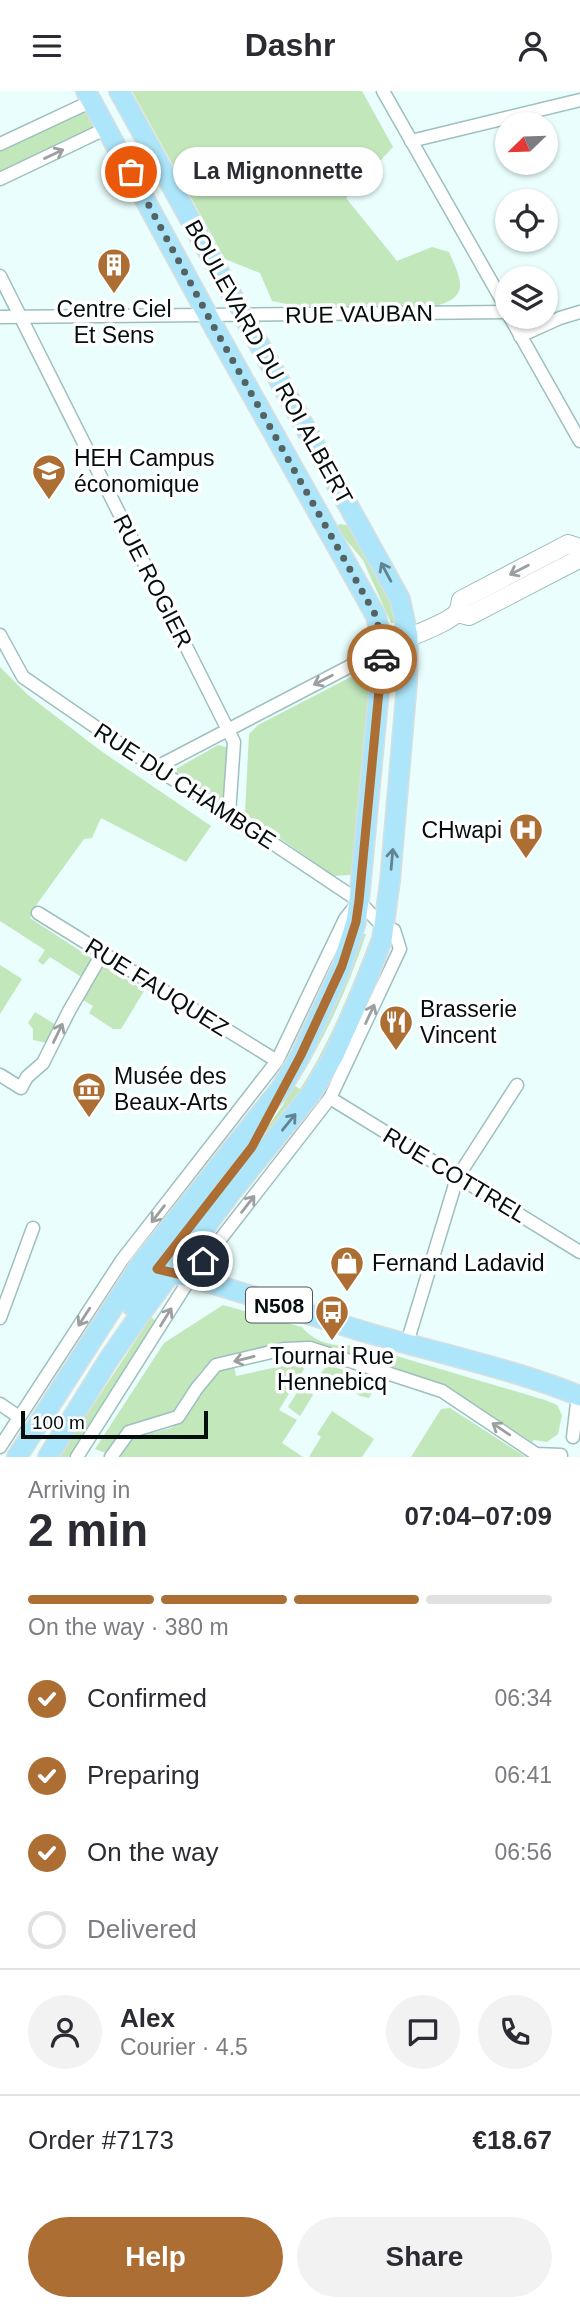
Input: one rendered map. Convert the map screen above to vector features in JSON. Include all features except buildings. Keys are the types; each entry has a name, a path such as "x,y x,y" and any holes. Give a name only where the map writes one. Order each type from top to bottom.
{"main road":[{"name":"BOULEVARD DU ROI ALBERT","path":"119,91 400,599 408,636 406,697 390,881 382,940 366,982 334,1055 311,1094 233,1190 156,1269"},
{"name":"BOULEVARD DU ROI ALBERT","path":"89,96 208,316 376,616 383,649 359,901 356,922 342,966 301,1055 281,1088 156,1269"},
{"path":"17,1457 105,1319 156,1269"},
{"path":"48,1457 109,1359 156,1269"},
{"name":"N508","path":"156,1269 579,1396"}],"street":[{"path":"383,91 495,289"},
{"path":"0,144 89,96"},
{"path":"411,141 580,100"},
{"path":"0,179 107,128"},
{"name":"RUE ROGIER","path":"0,276 234,742 229,814"},
{"name":"RUE VAUBAN","path":"0,317 495,312"},
{"path":"520,336 580,312"},
{"path":"516,329 580,441"},
{"path":"155,768 408,636 444,623 458,613 470,616 576,560 580,551"},
{"name":"RUE DU CHAMBGE","path":"0,635 23,677 155,768 359,901 383,927 394,930 400,949 330,1098"},
{"path":"78,1457 156,1269 276,1061 345,919 359,901"},
{"name":"RUE FAUQUEZ","path":"38,913 276,1061"},
{"path":"0,1075 21,1089 27,1077 43,1063 69,1011 103,954"},
{"path":"407,1343 457,1178 517,1085"},
{"path":"0,1447 19,1417 156,1269 330,1098"},
{"name":"RUE COTTREL","path":"330,1098 580,1252"},
{"path":"0,1318 33,1228"},
{"path":"111,1457 129,1432 178,1416 216,1365 284,1349 310,1348 442,1391 537,1454 562,1456 562,1445 576,1437 579,1396"},
{"path":"0,1405 19,1417"}],"green space":[{"path":"132,91 362,91 393,147 346,198 397,261 432,247 449,252 459,279 458,292 454,298 435,306 296,306 272,301 260,273 225,259"},
{"path":"89,110 95,123 93,128 0,174 0,151"},
{"path":"340,524 350,526 389,597 397,623 391,623 363,560 335,527"},
{"path":"372,666 357,867 350,875 334,876 245,814 249,734 258,725"},
{"path":"0,667 28,695 101,751 211,826 186,862 101,818 92,838 84,839 37,904 30,918 94,960 83,978 50,957 43,965 38,961 45,950 0,921"},
{"path":"218,745 229,750 227,800 223,802 176,769"},
{"path":"363,934 366,934 344,993 295,1086 300,1089 330,1035 371,937 374,942 313,1079 238,1169 283,1105"},
{"path":"0,965 22,979 0,1014"},
{"path":"103,967 108,967 144,991 121,1029 113,1029 89,1013 93,1006 83,1000"},
{"path":"35,1012 56,1025 52,1028 47,1043 33,1040 33,1029 28,1023"},
{"path":"223,1305 302,1327 313,1337 326,1343 342,1346 356,1344 545,1400 557,1405 562,1415 558,1434 547,1442 532,1442 450,1390 279,1344 213,1360 200,1372 170,1416 126,1428 106,1453 95,1449 164,1343"},
{"path":"151,1317 156,1321 69,1457 59,1457"},
{"path":"296,1363 303,1365 304,1369 279,1410 297,1420 282,1443 303,1457 120,1457 133,1438 171,1428 183,1421 220,1370 234,1366 236,1376"},
{"path":"327,1365 379,1381 369,1398 360,1396 336,1379 328,1393 318,1385 317,1379"},
{"path":"306,1378 313,1395 300,1416 288,1407"},
{"path":"450,1408 526,1457 411,1457 441,1409"},
{"path":"332,1411 374,1439 362,1457 309,1457 321,1437 317,1434"}],"way so far":[{"path":"131,172 214,327 376,616 383,649 382,659"}],"place":[{"name":"La Mignonnette","path":"131,172"},
{"name":"Centre Ciel Et Sens","path":"114,295"},
{"name":"HEH Campus économique","path":"49,501"},
{"name":"CHwapi","path":"526,860"},
{"name":"Brasserie Vincent","path":"396,1052"},
{"name":"Musée des Beaux-Arts","path":"89,1119"},
{"name":"Fernand Ladavid","path":"347,1293"},
{"name":"Tournai Rue Hennebicq","path":"332,1342"}],"route":[{"path":"203,1261 191,1277 157,1269 252,1147 281,1088 301,1055 342,966 356,922 382,659"}]}
